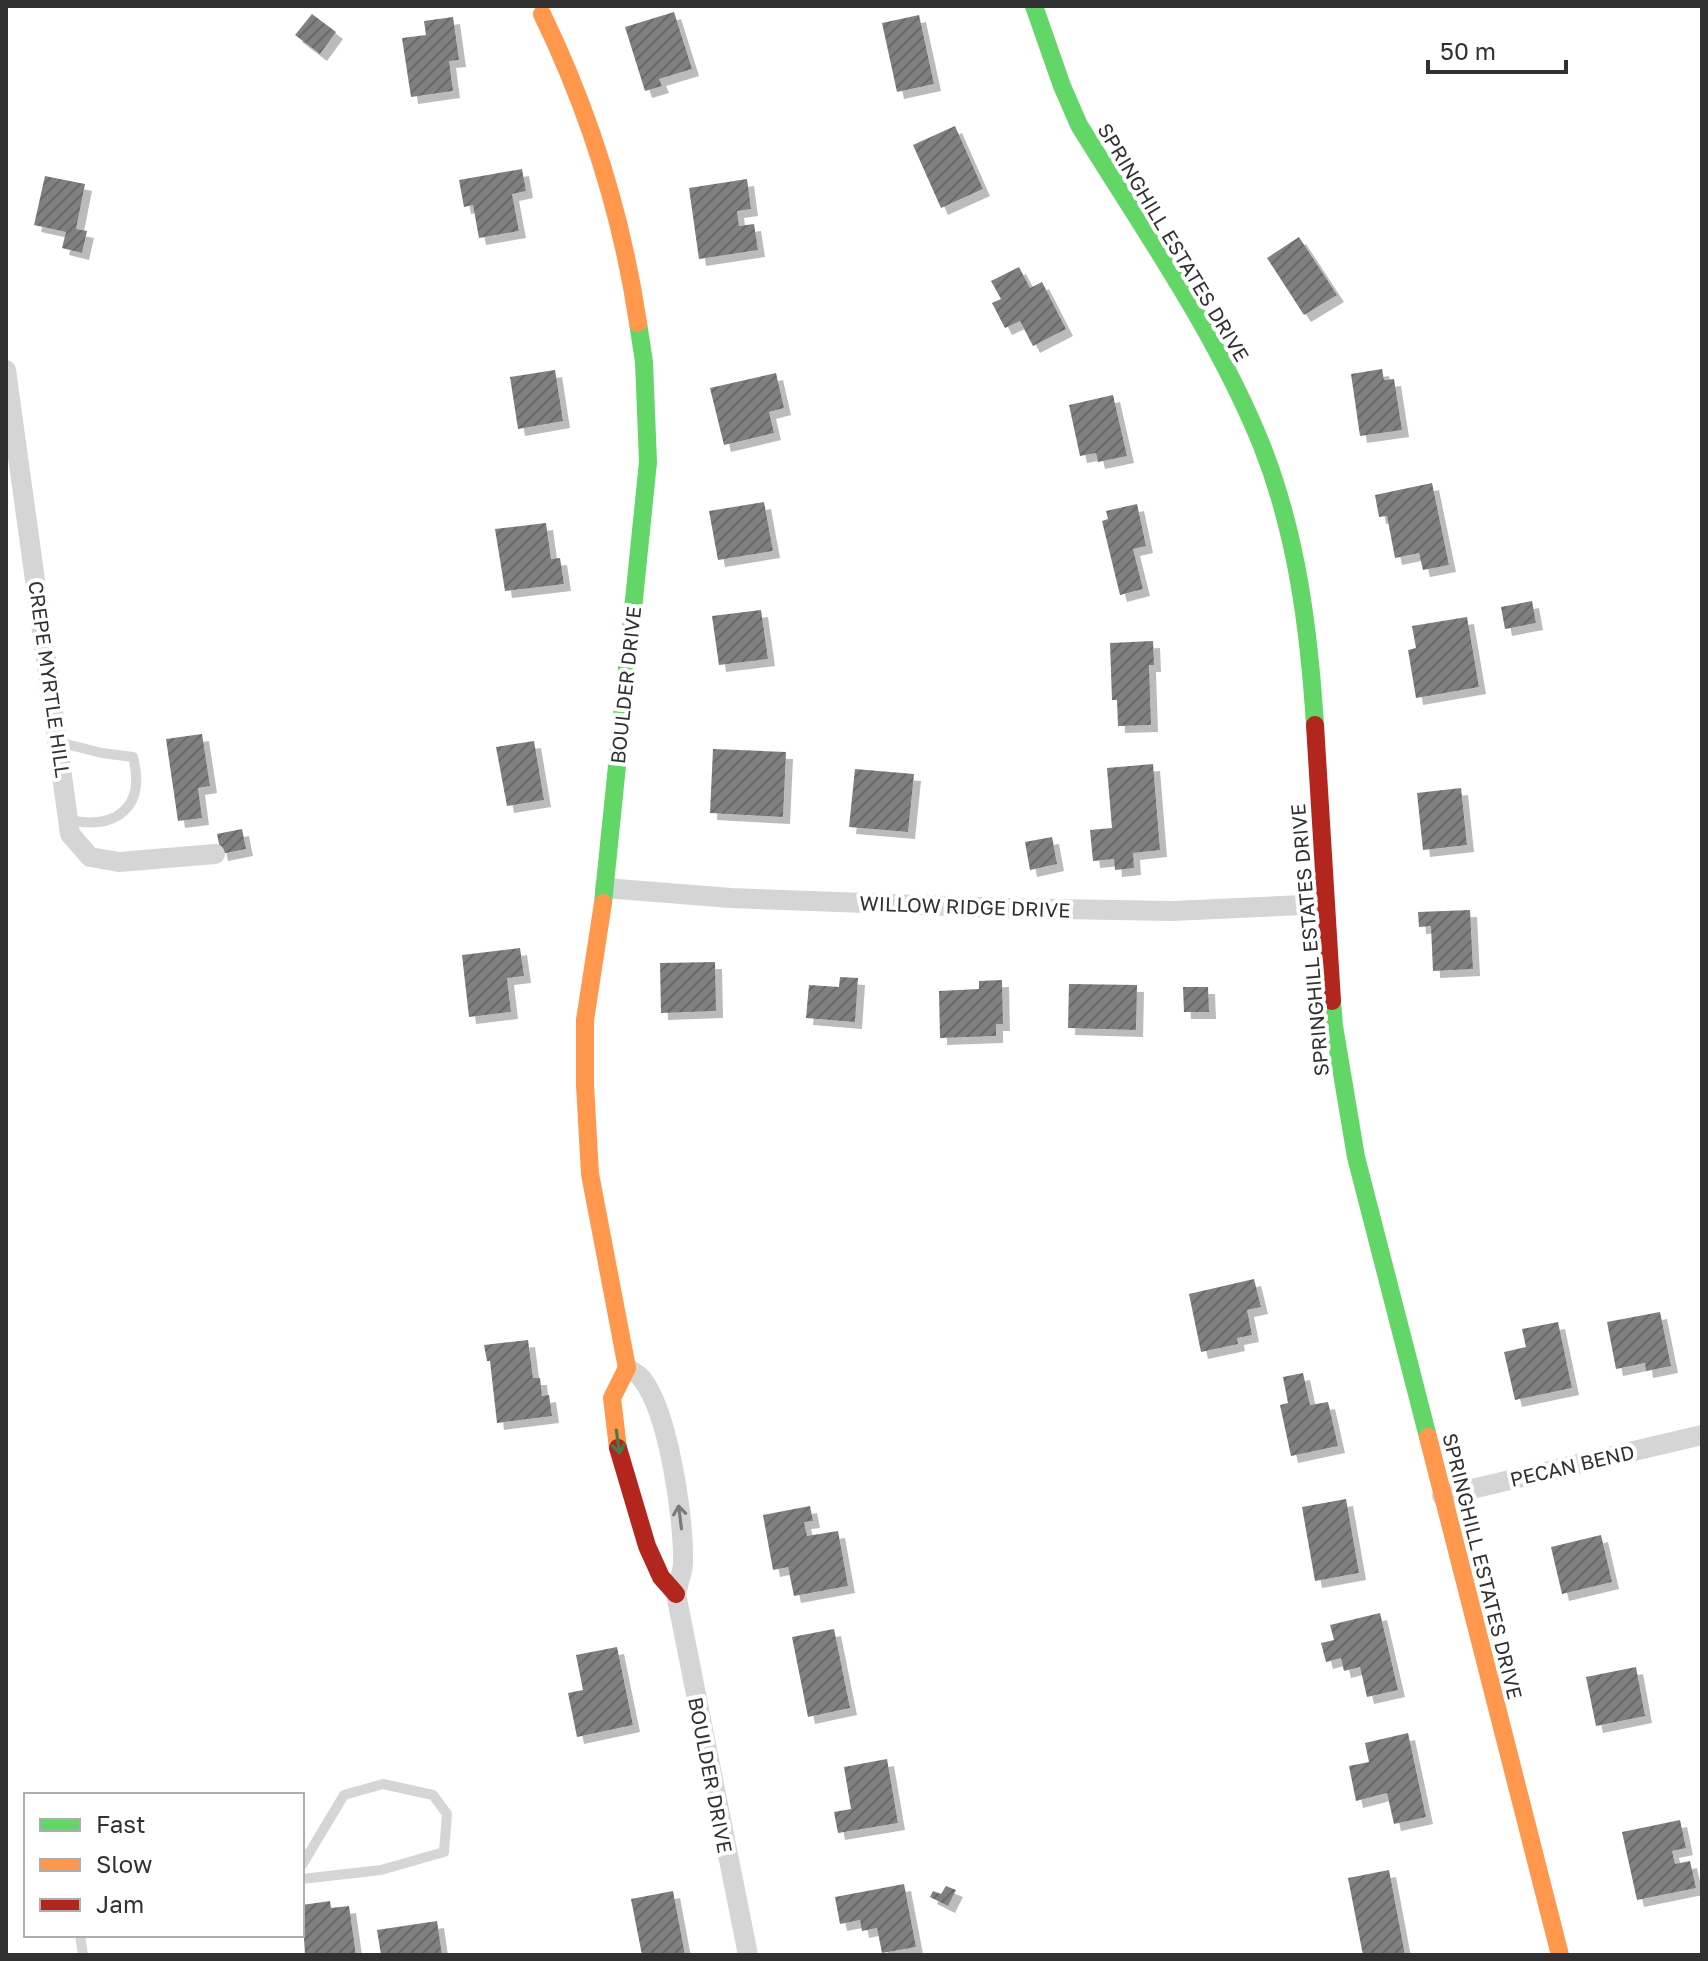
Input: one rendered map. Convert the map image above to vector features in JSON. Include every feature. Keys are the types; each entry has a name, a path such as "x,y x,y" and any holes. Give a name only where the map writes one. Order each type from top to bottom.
{"street":[{"name":"SPRINGHILL ESTATES DRIVE","path":"1034,6 1079,125 1213,344 1262,447 1292,543 1310,644 1334,1026 1356,1157 1560,1955"},
{"name":"BOULDER DRIVE","path":"542,14 563,57 601,161 631,277 644,362 648,462 605,888 585,1020 585,1085 590,1174 627,1368 612,1398 619,1452 647,1546 661,1577 676,1594"},
{"name":"CREPE MYRTLE HILL","path":"6,370 70,834 90,857 119,862 215,854"},
{"name":"WILLOW RIDGE DRIVE","path":"605,888 731,898 1019,909 1172,911 1325,904"},
{"name":"BOULDER DRIVE","path":"627,1368 642,1378 659,1414 668,1451 682,1535 683,1568 676,1594 748,1955"},
{"name":"PECAN BEND","path":"1442,1496 1702,1435"}],"lane":[{"path":"58,742 133,757 139,778 133,803 114,818 84,823 69,820"},
{"path":"304,1862 344,1795 383,1784 433,1795 447,1814 444,1852 381,1870 304,1879"}],"building":[{"path":"674,12 692,69 659,79 662,86 645,91 625,27"},
{"path":"312,14 336,32 320,54 295,35"},
{"path":"919,15 934,84 897,92 882,23"},
{"path":"453,17 459,60 449,61 453,91 411,97 402,38 426,35 424,21"},
{"path":"955,126 983,189 941,208 913,145"},
{"path":"522,169 526,191 512,194 519,231 479,238 473,205 464,207 459,180"},
{"path":"45,176 85,184 76,229 87,231 82,253 62,248 66,232 34,225"},
{"path":"747,179 751,209 737,211 739,226 754,224 758,250 699,259 689,188"},
{"path":"1299,237 1337,295 1304,315 1267,258"},
{"path":"1019,267 1030,288 1042,282 1066,329 1033,346 1020,321 1005,328 992,303 1001,299 991,281"},
{"path":"1382,369 1384,380 1394,379 1402,430 1360,436 1351,374"},
{"path":"555,370 563,421 518,429 510,377"},
{"path":"776,373 784,408 769,412 774,433 724,445 710,388"},
{"path":"1113,395 1127,456 1098,462 1096,453 1080,456 1069,405"},
{"path":"1432,483 1449,565 1423,570 1419,553 1395,558 1387,516 1379,517 1375,495"},
{"path":"764,502 773,551 718,560 709,511"},
{"path":"1137,504 1146,546 1133,549 1143,589 1120,595 1102,521 1108,519 1106,511"},
{"path":"546,523 551,559 560,558 564,584 505,591 495,529"},
{"path":"1532,601 1536,623 1505,629 1501,607"},
{"path":"761,610 768,659 719,665 712,616"},
{"path":"1467,617 1479,687 1416,698 1408,650 1416,648 1412,626"},
{"path":"1153,641 1154,665 1149,665 1151,725 1118,726 1117,700 1112,700 1110,643"},
{"path":"202,734 210,786 198,788 202,818 178,821 166,739"},
{"path":"534,741 544,800 507,806 496,747"},
{"path":"713,749 786,752 783,817 710,813"},
{"path":"1153,764 1160,850 1133,853 1134,868 1115,870 1114,859 1093,861 1090,830 1112,828 1107,768"},
{"path":"855,769 914,774 908,832 849,827"},
{"path":"1461,788 1467,845 1423,850 1417,793"},
{"path":"242,829 246,849 221,854 217,834"},
{"path":"1052,837 1057,864 1030,870 1025,842"},
{"path":"1470,910 1473,969 1433,971 1431,926 1419,927 1418,912"},
{"path":"520,948 524,976 507,978 511,1012 469,1017 462,955"},
{"path":"715,962 716,1011 661,1013 660,963"},
{"path":"840,977 858,978 855,1022 806,1018 809,985 839,987"},
{"path":"1002,980 1003,1024 996,1024 996,1036 940,1038 939,991 979,989 979,981"},
{"path":"1069,984 1137,985 1136,1030 1068,1028"},
{"path":"1183,987 1208,987 1209,1012 1184,1012"},
{"path":"1254,1279 1261,1307 1247,1310 1252,1335 1237,1338 1238,1344 1201,1352 1189,1294"},
{"path":"1660,1312 1671,1366 1646,1371 1645,1363 1616,1369 1607,1322"},
{"path":"1558,1322 1572,1388 1515,1400 1504,1352 1526,1347 1522,1329"},
{"path":"528,1340 533,1378 540,1378 542,1396 549,1395 552,1416 497,1423 490,1361 487,1361 484,1345"},
{"path":"1303,1373 1310,1405 1328,1402 1338,1446 1291,1456 1280,1405 1288,1403 1283,1377"},
{"path":"1346,1499 1359,1573 1315,1581 1302,1507"},
{"path":"810,1506 813,1521 804,1522 807,1536 838,1531 848,1586 794,1596 788,1567 773,1570 763,1515"},
{"path":"1601,1535 1612,1582 1562,1594 1551,1547"},
{"path":"1380,1613 1398,1690 1367,1697 1360,1667 1344,1671 1341,1658 1326,1662 1321,1643 1334,1640 1330,1625"},
{"path":"834,1629 850,1708 808,1717 792,1637"},
{"path":"617,1647 633,1725 577,1737 568,1693 583,1690 576,1655"},
{"path":"1636,1667 1645,1716 1596,1726 1586,1677"},
{"path":"1408,1733 1426,1817 1394,1824 1387,1793 1356,1801 1349,1766 1369,1762 1365,1743"},
{"path":"887,1759 898,1823 838,1833 834,1812 851,1809 844,1767"},
{"path":"1680,1820 1686,1848 1672,1851 1675,1864 1690,1861 1696,1888 1637,1900 1622,1832"},
{"path":"1389,1870 1405,1955 1363,1955 1348,1878"},
{"path":"904,1884 916,1947 882,1953 877,1928 862,1931 860,1920 840,1924 835,1897"},
{"path":"946,1886 956,1890 948,1906 930,1897 933,1891 941,1894"},
{"path":"673,1891 685,1955 642,1955 631,1899"},
{"path":"330,1901 331,1908 349,1906 356,1955 305,1955 304,1905"},
{"path":"437,1921 442,1955 381,1955 377,1930"}],"traffic: fast":[{"path":"1034,6 1079,125 1201,322 1262,446 1293,548 1309,654 1315,725"},
{"path":"603,903 648,462 644,362 638,323"},
{"path":"1332,1001 1356,1157 1428,1437"}],"traffic: slow":[{"path":"542,14 575,88 602,165 623,243 638,323"},
{"path":"603,903 585,1020 585,1085 590,1174 627,1368 612,1398 618,1448"},
{"path":"1428,1437 1560,1955"}],"traffic: jam":[{"path":"1315,725 1332,1001"},
{"path":"618,1448 647,1546 661,1577 676,1594"}]}
